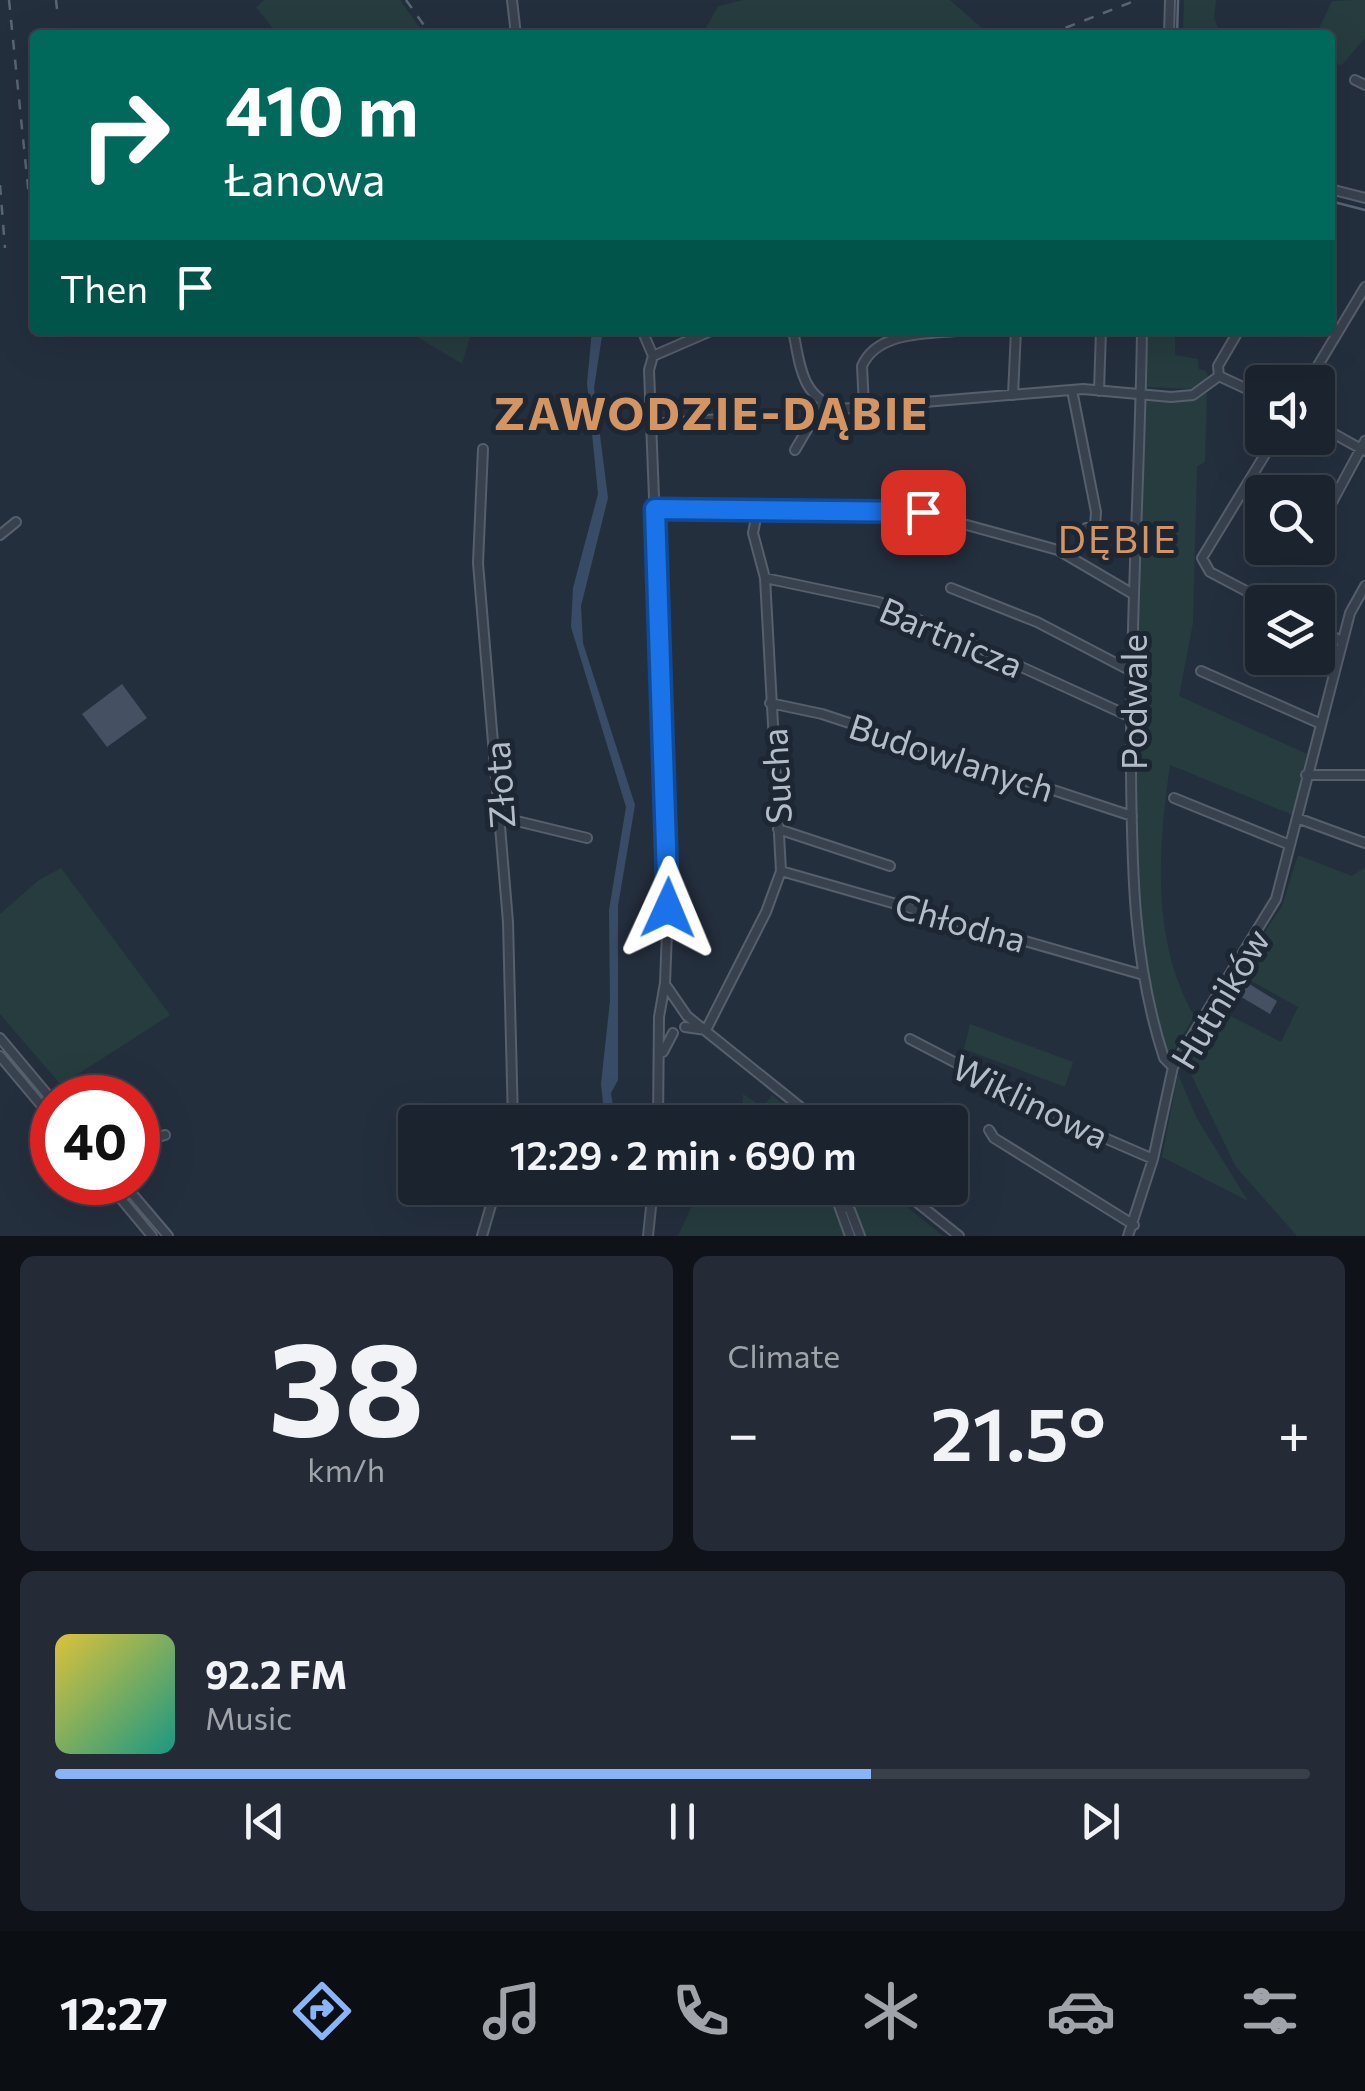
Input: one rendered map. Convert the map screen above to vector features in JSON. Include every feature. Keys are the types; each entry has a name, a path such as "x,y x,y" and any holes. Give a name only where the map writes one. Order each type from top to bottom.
{"street":[{"path":"512,0 515,30"},
{"path":"1169,30 1170,0"},
{"path":"1355,80 1365,85"},
{"path":"1335,191 1365,198"},
{"path":"1318,365 1365,288"},
{"path":"644,335 653,356 649,370 668,854 659,1105"},
{"path":"653,356 701,335"},
{"path":"795,335 808,391 822,404 840,409 1072,390 1194,394 1219,376"},
{"path":"864,407 862,366 880,345 893,339 926,335"},
{"path":"1012,395 1016,335"},
{"path":"1100,390 1101,335"},
{"name":"Podwale","path":"1142,335 1131,671 1131,874 1140,974 1164,1058 1173,1066"},
{"path":"1219,376 1218,366 1236,335"},
{"path":"1219,376 1245,388"},
{"path":"1072,390 1094,517"},
{"path":"795,450 822,404"},
{"path":"651,424 762,416"},
{"path":"1335,434 1364,447 1335,497"},
{"name":"Złota","path":"483,448 478,563 508,922 513,1105"},
{"path":"1245,590 1210,572 1202,558 1265,455"},
{"name":"Sucha","path":"706,1030 766,912 781,871 765,578 753,533 758,508"},
{"path":"655,509 923,512 1058,550 1133,594"},
{"path":"0,535 16,522"},
{"name":"Bartnicza","path":"765,578 879,602 1131,717"},
{"name":"Hutników","path":"1128,1236 1153,1159 1173,1066 1276,899 1342,641 1365,586"},
{"path":"951,588 1037,622 1131,671"},
{"path":"1335,638 1342,641"},
{"path":"1201,671 1319,723"},
{"name":"Budowlanych","path":"770,702 822,714 1132,816"},
{"path":"1306,775 1365,775"},
{"path":"1174,798 1290,845"},
{"path":"500,817 587,838"},
{"path":"1296,818 1365,843"},
{"path":"778,829 890,866"},
{"name":"Chłodna","path":"781,871 1140,974"},
{"path":"665,983 676,1005 687,1016 798,1105"},
{"path":"663,1008 676,1005"},
{"path":"685,1027 687,1016"},
{"path":"660,1027 673,1034"},
{"path":"660,1056 673,1034 685,1027 706,1030"},
{"path":"0,1038 31,1075"},
{"name":"Wiklinowa","path":"910,1039 1077,1126 1153,1159"},
{"path":"0,1056 30,1091"},
{"path":"989,1130 994,1138 1134,1226"},
{"path":"160,1136 165,1134"},
{"path":"126,1205 152,1236"},
{"path":"142,1205 168,1236"},
{"path":"482,1236 491,1205"},
{"path":"648,1236 651,1205"},
{"path":"837,1205 850,1236"},
{"path":"845,1205 860,1236"},
{"path":"920,1205 959,1236"}],"green space":[{"path":"264,0 400,0 421,30 274,30 256,7"},
{"path":"743,0 950,0 984,30 705,30 718,6"},
{"path":"1184,0 1216,0 1214,18 1219,30 1183,30"},
{"path":"1365,0 1365,38 1341,66 1335,62 1335,30 1318,30 1332,1"},
{"path":"414,335 471,335 462,364"},
{"path":"1146,335 1175,335 1175,355 1198,359 1199,369 1206,371 1209,379 1194,389 1145,387"},
{"path":"1207,392 1205,462 1197,467 1193,623 1179,696 1307,754 1293,815 1170,765 1161,894 1170,956 1194,1016 1172,1054 1163,1046 1140,946 1134,845 1142,404 1146,399 1195,401"},
{"path":"1298,855 1352,876 1365,867 1365,1236 1297,1236 1236,1167 1185,1062 1222,999 1219,1010 1281,1042 1298,1007 1241,975 1228,994 1226,990 1282,906"},
{"path":"61,868 170,1015 77,1075 52,1075 0,1014 0,914 39,880"},
{"path":"970,1024 1073,1062 1065,1087 964,1049"},
{"path":"1178,1074 1196,1117 1248,1201 1162,1157"},
{"path":"743,1094 760,1105 743,1105"},
{"path":"772,1095 784,1105 764,1105"},
{"path":"692,1205 905,1205 943,1236 678,1236"}],"water":[{"path":"592,335 602,335 594,388 608,498 581,606 583,643 635,805 618,906 618,1080 611,1093 613,1105 603,1105 601,1084 610,1001 609,910 626,807 571,627 573,588 598,494 587,383"}],"building":[{"path":"122,684 147,718 107,747 82,714"},
{"path":"1246,982 1277,1001 1270,1014 1238,995"}],"tram line":[{"path":"1177,30 1178,0"},
{"path":"1335,202 1365,210"}],"railway":[{"path":"9,0 30,207"},
{"path":"56,0 57,9"},
{"path":"406,0 427,30"},
{"path":"1060,30 1137,0"},
{"path":"0,185 5,248"}],"district":[{"name":"ZAWODZIE-DĄBIE","path":"712,411"},
{"name":"DĘBIE","path":"1118,537"}],"route":[{"path":"668,908 655,509 923,512"}]}
